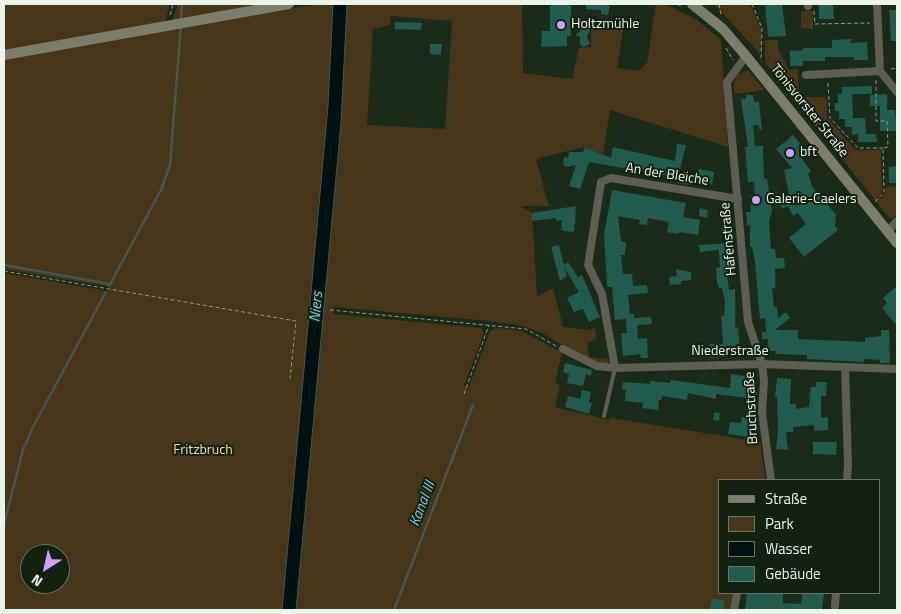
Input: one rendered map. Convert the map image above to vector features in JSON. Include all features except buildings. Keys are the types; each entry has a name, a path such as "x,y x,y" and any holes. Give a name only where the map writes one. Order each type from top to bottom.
{"main road":[{"path":"4,55 289,4"},
{"name":"Tönisvorster Straße","path":"692,4 723,29 897,243"}],"street":[{"path":"877,4 878,71 897,92"},
{"name":"Hafenstraße","path":"746,56 727,82 748,322 762,364"},
{"path":"806,75 878,71"},
{"name":"An der Bleiche","path":"615,368 602,294 588,266 601,182 610,178 738,199"},
{"path":"888,231 897,221"},
{"path":"563,349 597,366 615,368"},
{"name":"Niederstraße","path":"615,368 762,364 897,369"},
{"name":"Bruchstraße","path":"762,364 764,381 762,412 771,479"},
{"path":"845,367 847,479"},
{"path":"734,610 737,594"},
{"path":"835,606 836,594"}],"lane":[{"path":"604,416 615,368"}],"path":[{"path":"168,26 173,4"},
{"path":"752,4 762,28 763,51 759,71"},
{"path":"808,5 814,6 815,24 878,23"},
{"path":"827,73 830,118 858,148 888,148 887,121 876,121 878,71"},
{"path":"869,208 884,192 883,148"},
{"path":"4,271 296,321 290,379"},
{"path":"330,310 526,329 563,349"},
{"path":"464,394 489,324"}],"green space":[{"path":"4,4 170,4 165,23 4,50"},
{"name":"Fritzbruch","path":"178,4 267,4 185,27 318,4 522,4 523,73 572,79 579,48 591,47 591,24 623,30 617,68 638,71 647,63 656,4 665,4 697,20 721,40 728,147 610,110 603,154 585,147 536,160 549,206 520,206 532,213 537,297 553,288 563,327 590,330 595,328 596,340 587,343 589,357 609,359 608,363 604,365 588,360 542,333 523,326 489,321 334,307 333,314 481,328 484,333 464,386 469,387 490,331 497,328 522,331 562,353 555,383 560,385 555,407 610,420 609,423 611,418 760,442 766,479 718,479 718,594 733,594 730,610 4,610 4,273 108,291 110,287 4,269 4,59 172,21","holes":["390,16 452,21 445,129 367,125 373,29 390,25"]},
{"path":"714,4 750,4 761,29 760,54"},
{"path":"801,11 813,11 813,29 801,27"},
{"path":"765,40 778,40 778,49 789,70 798,69 799,94 801,97 824,97 827,100 827,118 856,150 881,150 882,192 877,197 880,199 885,193 886,187 897,186 897,214 894,217 890,219 765,62"},
{"path":"748,70 764,90 734,94 734,82 737,75"}],"water":[{"name":"Niers","path":"333,4 347,4 341,123 296,610 282,610 328,106"}],"waterway":[{"path":"181,20 182,4"},
{"path":"109,286 161,190 170,165 181,25"},
{"path":"4,265 110,284"},
{"path":"4,524 23,450 34,425 106,292"},
{"name":"Kanal III","path":"394,610 473,405"}],"place":[{"name":"Holtzmühle","path":"561,25"},
{"name":"bft","path":"790,153"},
{"name":"Galerie-Caelers","path":"756,200"}]}
